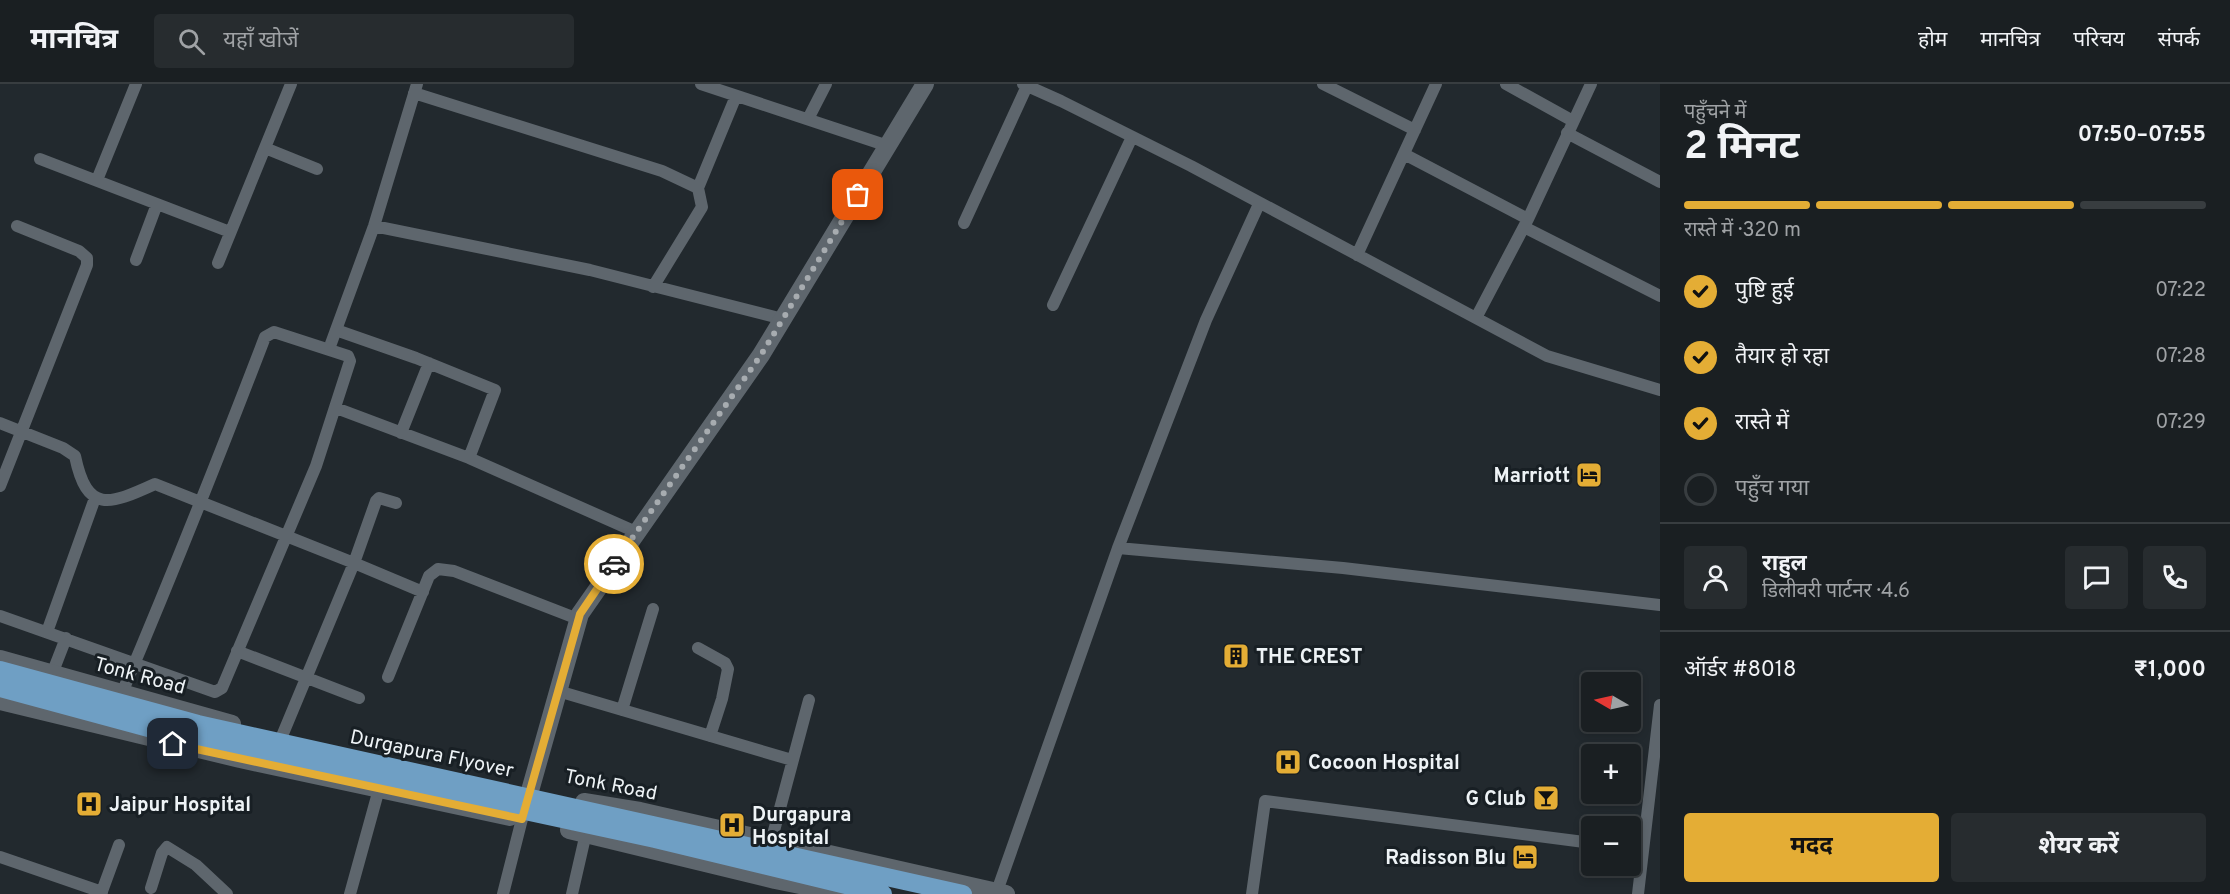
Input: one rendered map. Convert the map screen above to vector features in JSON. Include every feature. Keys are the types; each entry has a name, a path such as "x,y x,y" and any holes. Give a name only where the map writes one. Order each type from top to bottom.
{"main road":[{"name":"Durgapura Flyover","path":"0,670 134,708 231,732 963,894"},
{"name":"Durgapura Flyover","path":"0,688 178,736 654,839 883,894"}],"street":[{"path":"97,180 136,84"},
{"path":"218,263 291,84"},
{"path":"808,119 826,84"},
{"path":"503,894 580,614 761,355 925,84"},
{"path":"1323,84 1415,130"},
{"path":"1357,255 1436,84"},
{"path":"1506,84 1573,121"},
{"path":"1476,318 1526,223 1591,84"},
{"path":"709,85 888,146"},
{"path":"964,223 1025,85 1061,100 1547,356 1660,390"},
{"path":"329,349 374,226 416,89 662,171 698,188"},
{"path":"653,287 702,207 698,188 736,96"},
{"path":"1568,133 1660,182"},
{"path":"1053,305 1132,137"},
{"path":"265,148 317,169"},
{"path":"1404,154 1660,296"},
{"path":"40,159 230,232"},
{"path":"136,260 157,204"},
{"path":"999,893 1118,548 1206,320 1259,204"},
{"path":"0,486 87,265 87,258 79,251 17,226"},
{"path":"374,226 590,270 783,319"},
{"path":"336,330 429,363 495,390 469,458"},
{"path":"0,616 135,662 215,692 222,688 316,466 350,361 348,356 294,337 269,333 202,504 135,662 122,693"},
{"path":"400,433 429,363"},
{"path":"336,408 469,458 636,532"},
{"path":"0,423 63,448 75,456 83,485 87,492 95,498 119,499 155,484 423,592"},
{"path":"47,632 95,498"},
{"path":"282,736 354,563 377,499 381,498 396,503"},
{"path":"1118,548 1343,568 1660,605"},
{"path":"388,677 429,576 438,569 454,571 578,620"},
{"path":"622,710 653,609"},
{"path":"52,674 66,638"},
{"path":"698,648 725,663 728,669 722,699 710,736"},
{"path":"237,651 359,698"},
{"name":"Tonk Road","path":"0,659 282,736 530,791 640,811 999,893"},
{"path":"558,691 792,760"},
{"path":"771,842 808,700"},
{"path":"0,701 240,759 586,833 775,880 844,894"},
{"path":"1641,824 1660,705"},
{"path":"350,894 379,789"},
{"path":"1252,894 1265,801 1581,842"},
{"path":"572,894 586,833"},
{"path":"0,857 102,893 119,845"},
{"path":"151,888 162,853 167,847 196,865 227,894"},
{"path":"1638,876 1638,894"}],"way so far":[{"path":"614,564 761,355 858,195"}],"place":[{"name":"Marriott","path":"1589,475"},
{"name":"THE CREST","path":"1236,656"},
{"name":"Cocoon Hospital","path":"1288,762"},
{"name":"G Club","path":"1546,798"},
{"name":"Jaipur Hospital","path":"89,804"},
{"name":"Durgapura Hospital","path":"732,825"},
{"name":"Radisson Blu","path":"1525,857"}],"route":[{"path":"173,744 522,819 580,614 614,564"}]}
